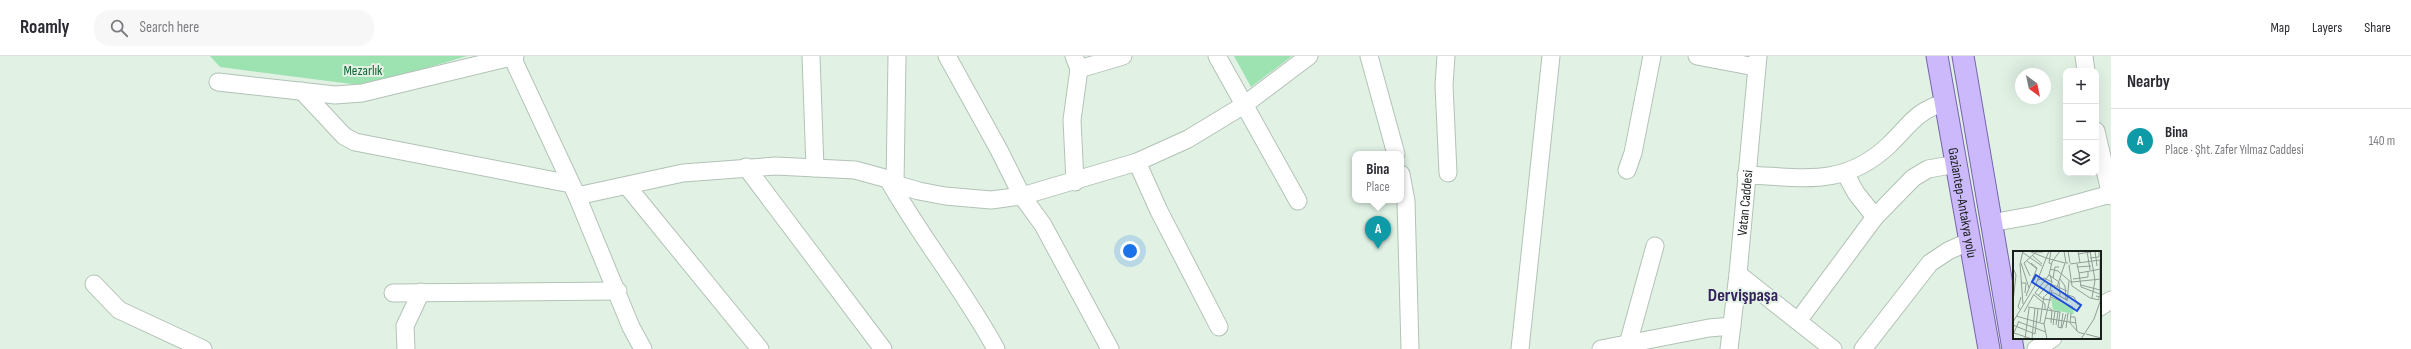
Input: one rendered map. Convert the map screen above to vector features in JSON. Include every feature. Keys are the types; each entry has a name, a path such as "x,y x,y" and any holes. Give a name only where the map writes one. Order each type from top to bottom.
{"main road":[{"name":"Gaziantep-Antakya yolu","path":"1937,56 1989,349"},
{"name":"Gaziantep-Antakya yolu","path":"1963,56 2013,349"}],"street":[{"path":"218,82 335,95 362,92 513,56 618,291 631,327 643,349"},
{"path":"811,56 815,168"},
{"path":"897,56 891,181 905,210 976,311 996,349"},
{"path":"947,56 999,150 1022,196 1043,226 1110,349"},
{"path":"1075,182 1072,120 1076,63 1122,56"},
{"path":"1217,56 1298,201"},
{"path":"302,91 344,136 355,142 574,190 627,186 683,173 746,167 815,168 855,170 945,196 991,200 1022,196 1075,182 1137,162 1188,139 1244,105 1310,56"},
{"path":"1369,56 1395,151"},
{"path":"1446,56 1444,85 1448,173"},
{"path":"1520,349 1551,56"},
{"path":"1627,170 1633,153 1652,56"},
{"path":"1697,56 1759,59"},
{"path":"2084,56 2086,68"},
{"name":"Vatan Caddesi","path":"1729,349 1738,274 1746,175 1759,59"},
{"path":"1746,175 1825,178 1845,173 1883,150 1919,114 1946,102"},
{"path":"1991,224 2036,215 2111,195 2098,140"},
{"path":"1137,162 1159,211 1219,327"},
{"path":"1798,321 1875,217 1917,175 1928,170 1957,164"},
{"path":"746,167 883,349"},
{"path":"1845,173 1856,192 1875,217"},
{"path":"627,186 760,349"},
{"path":"1404,190 1406,201 1410,349"},
{"path":"1863,349 1930,263 1948,251 1970,241"},
{"path":"1628,344 1655,246"},
{"path":"1738,274 1832,349"},
{"path":"94,284 119,310 203,349"},
{"path":"393,293 618,291"},
{"path":"406,349 405,326 421,292"},
{"path":"2101,306 2111,300"},
{"path":"1601,349 1710,328 1732,326"},
{"path":"2036,349 2051,339"}],"green space":[{"name":"Mezarlık","path":"210,56 467,56 367,86 220,67"},
{"path":"1234,56 1292,56 1251,87"}],"place":[{"name":"Bina","path":"1378,249"}],"district":[{"name":"Dervişpaşa","path":"1743,295"}]}
